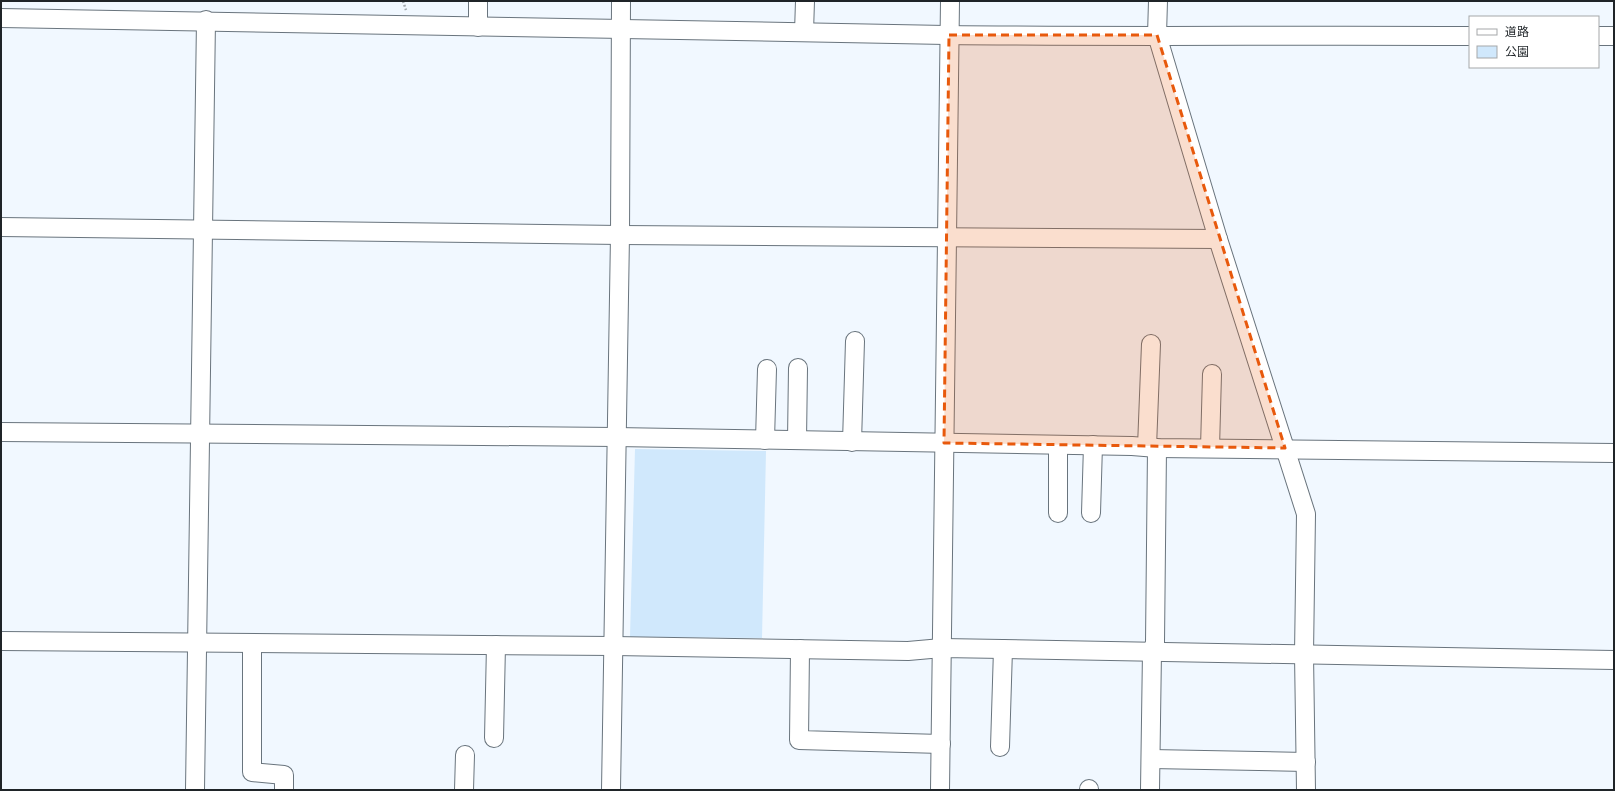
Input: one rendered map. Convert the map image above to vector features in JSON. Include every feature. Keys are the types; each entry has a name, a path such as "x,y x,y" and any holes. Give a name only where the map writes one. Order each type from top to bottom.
{"street":[{"path":"478,1 478,27"},
{"path":"611,790 620,235 621,1"},
{"path":"804,32 805,1"},
{"path":"940,790 950,1"},
{"path":"1158,1 1157,35 1218,239 1306,514 1304,654 1306,790"},
{"path":"1,18 206,20 621,30 949,35 1469,36"},
{"path":"195,790 206,20"},
{"path":"1599,36 1614,36"},
{"path":"1,227 620,235 1218,239"},
{"path":"852,442 855,341"},
{"path":"1150,790 1152,651 1155,643 1152,344"},
{"path":"797,440 798,368"},
{"path":"765,440 767,369"},
{"path":"1210,448 1212,374"},
{"path":"1,432 616,437 1093,445 1152,448 1285,448 1614,453"},
{"path":"1058,445 1058,513"},
{"path":"1091,513 1093,445"},
{"path":"1,641 614,646 908,651 942,648 1614,660"},
{"path":"252,644 252,772 284,775 284,790"},
{"path":"494,738 496,645"},
{"path":"800,649 799,740 941,744"},
{"path":"1000,747 1003,649"},
{"path":"464,790 465,755"},
{"path":"1151,759 1306,762"}],"highlighted area":[{"path":"949,35 1157,35 1285,448 944,443"}],"green space":[{"path":"635,449 766,451 762,638 630,637"}]}
